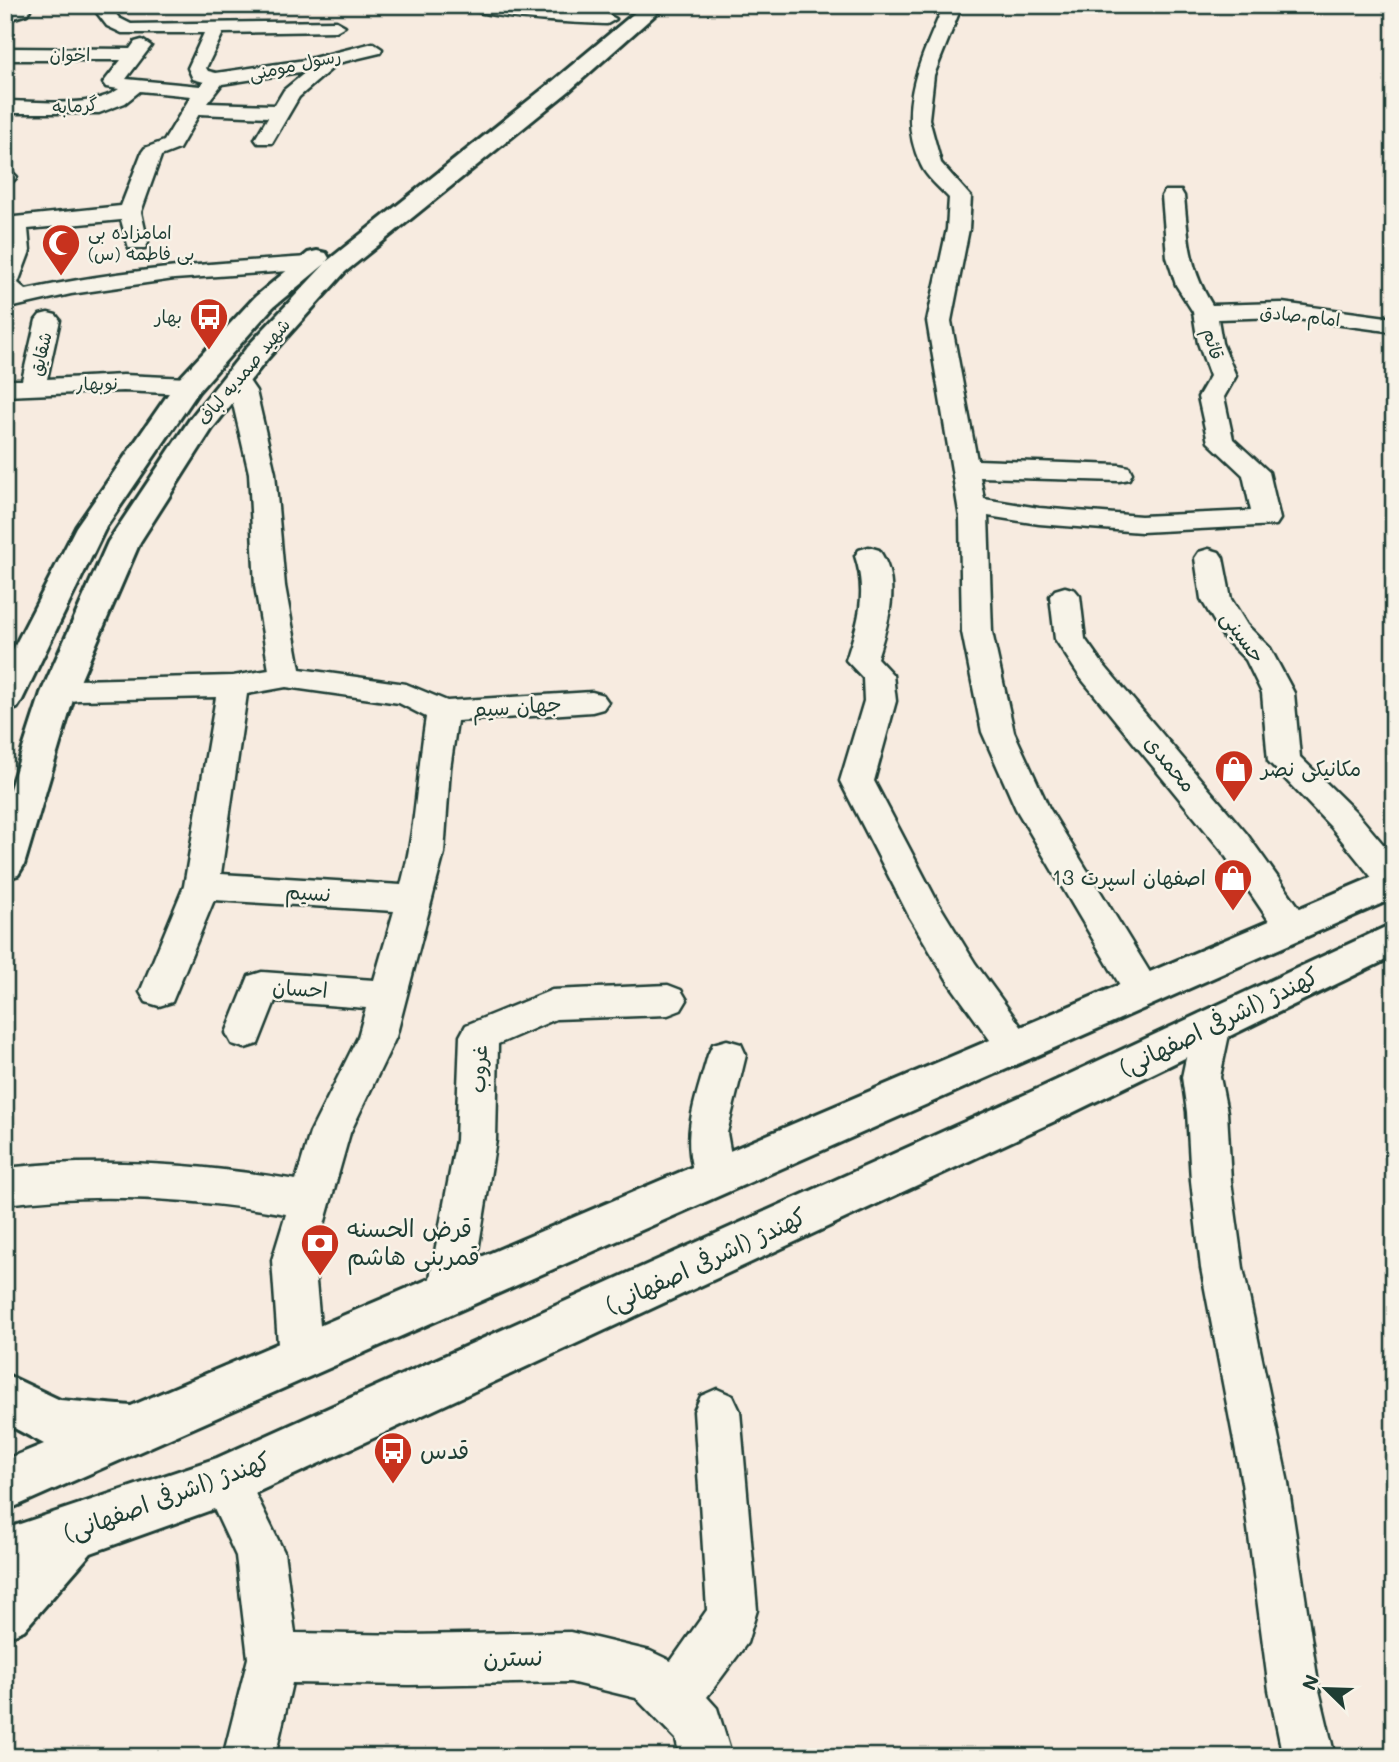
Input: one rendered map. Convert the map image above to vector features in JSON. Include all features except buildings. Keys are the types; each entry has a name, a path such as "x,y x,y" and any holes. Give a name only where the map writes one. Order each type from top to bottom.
{"main road":[{"name":"شهید صمدیه لباف","path":"5,700 91,527 188,386 264,302 309,264 388,212 656,5"},
{"name":"شهید صمدیه لباف","path":"5,865 58,693 124,542 200,425 335,267 388,212 602,11"},
{"path":"5,1486 1394,882"},
{"name":"کهندژ (اشرفی اصفهانی)","path":"5,1556 224,1481 1057,1100 1394,938"},
{"path":"5,1397 55,1424 135,1430"},
{"path":"5,1611 73,1532"}],"street":[{"path":"5,16 21,10 20,5"},
{"path":"285,26 300,5"},
{"path":"265,139 290,94 330,53 336,26 347,5"},
{"path":"471,5 513,12 602,11"},
{"path":"953,5 924,75 919,119 931,165 960,197 958,229 939,321 972,505 977,632 998,732 1033,809 1143,992"},
{"path":"137,243 130,212 152,152 173,145 192,108 211,85 200,75 197,68 234,7"},
{"path":"104,10 113,22 128,29 336,26"},
{"path":"104,10 133,10"},
{"path":"219,29 237,36 243,43 269,46 270,71"},
{"name":"رسول مومنی","path":"139,51 113,83 211,85 330,53 373,49"},
{"name":"اخوان","path":"5,54 139,51"},
{"name":"گرمابه","path":"5,107 99,107 118,99 138,84"},
{"path":"192,108 252,104 280,111"},
{"name":"قائم","path":"972,505 1039,516 1141,524 1266,519 1256,472 1221,442 1215,422 1211,397 1223,376 1210,342 1205,312 1188,285 1178,257 1173,195"},
{"path":"8,225 130,212"},
{"path":"8,225 19,233 19,251 6,284 13,300 71,287 174,272 309,264"},
{"name":"امام صادق","path":"1205,312 1282,310 1394,325"},
{"name":"شقایق","path":"33,387 48,320"},
{"path":"236,380 243,391 262,473 270,586 286,677"},
{"name":"نوبهار","path":"5,388 123,383 188,386"},
{"path":"965,468 1119,473"},
{"path":"869,556 877,575 878,606 861,660 878,675 880,701 857,781 922,907 962,973 1017,1047"},
{"name":"حسینی","path":"1209,558 1216,599 1236,631 1259,655 1278,693 1284,761 1343,818 1394,882"},
{"name":"محمدی","path":"1065,596 1070,639 1091,670 1234,842 1293,927"},
{"path":"58,693 233,686 286,677 406,694 443,712 434,769 427,853 377,1037 330,1133 293,1260 301,1359"},
{"path":"159,992 202,886 233,686"},
{"name":"جهان سیم","path":"443,712 592,702"},
{"name":"نسیم","path":"202,886 414,899"},
{"name":"احسان","path":"245,1033 262,986 388,995"},
{"name":"غروب","path":"449,1294 476,1140 479,1036 552,1005 668,1000"},
{"path":"1212,1025 1200,1077 1207,1112 1210,1181 1222,1268 1265,1483 1294,1690 1309,1757"},
{"path":"715,1178 707,1133 727,1055"},
{"path":"5,1186 125,1180 228,1186 310,1199"},
{"path":"673,1700 729,1625 732,1610 717,1411"},
{"path":"224,1481 260,1552 273,1658 249,1757"},
{"name":"نسترن","path":"273,1658 409,1660 570,1657 650,1676 699,1726 705,1757"}],"place":[{"name":"امامزاده بی بی فاطمه (س)","path":"61,277"},
{"name":"بهار","path":"209,351"},
{"name":"مکانیکی نصر","path":"1234,803"},
{"name":"اصفهان اسپرت 13","path":"1233,912"},
{"name":"قرض الحسنه قمربنی هاشم","path":"320,1277"},
{"name":"قدس","path":"393,1485"}]}
